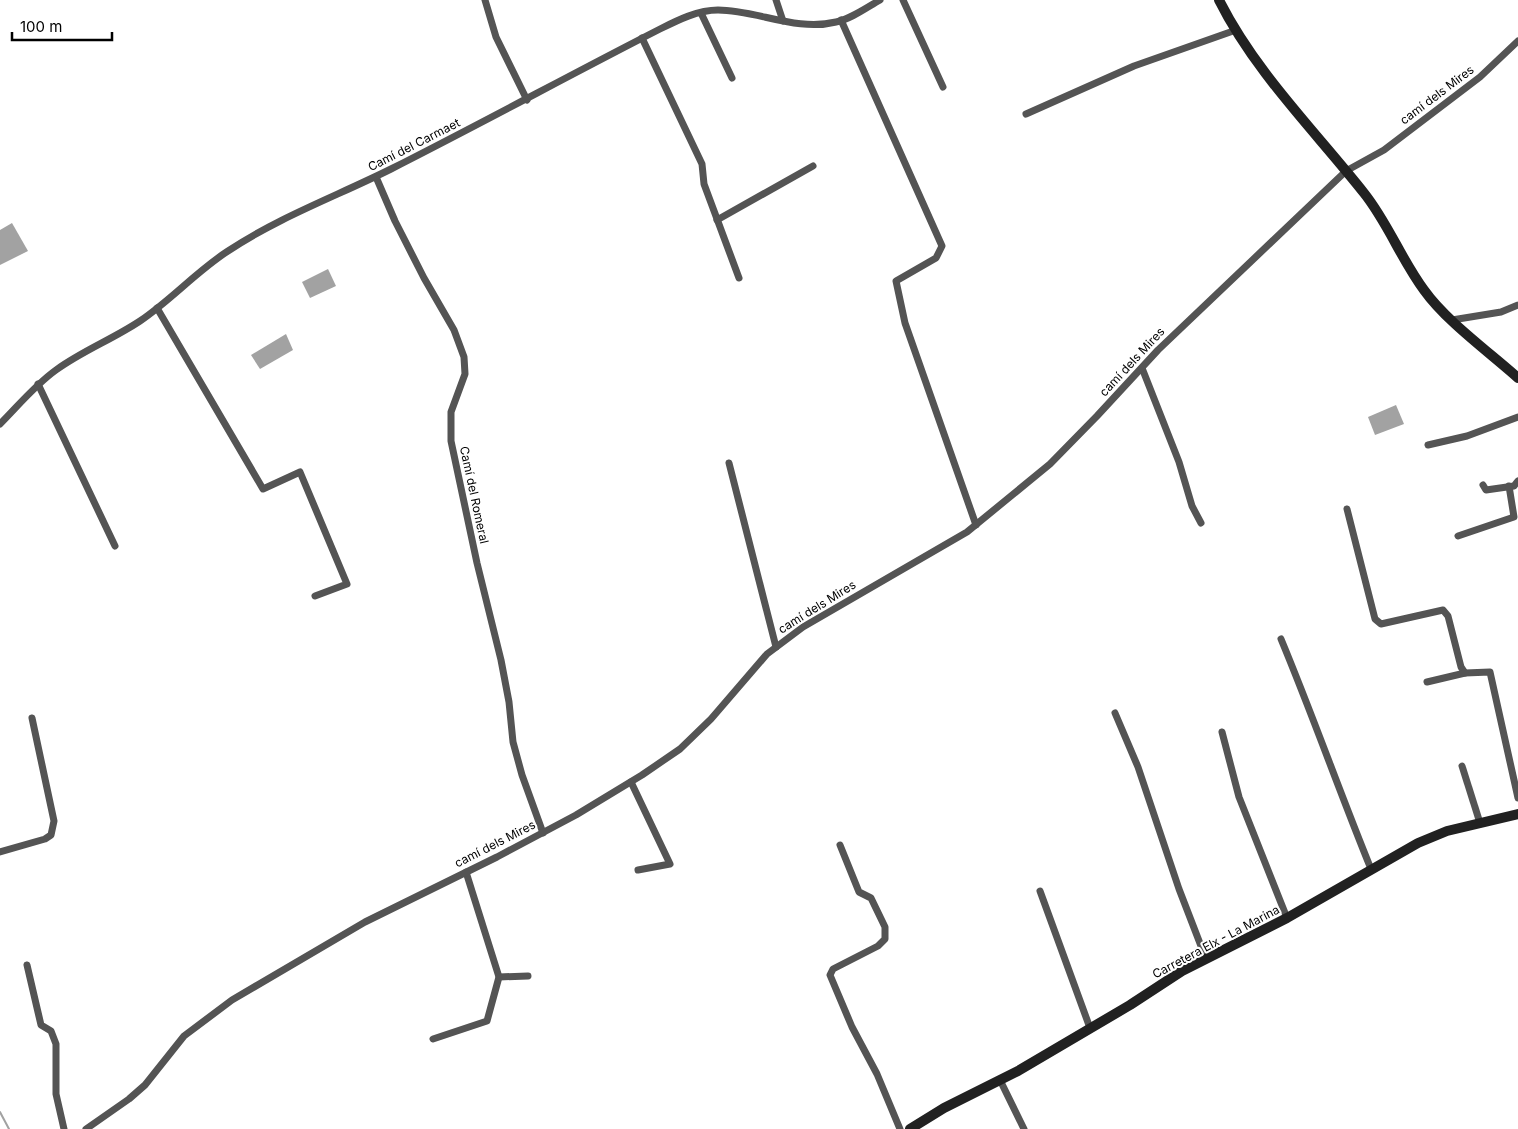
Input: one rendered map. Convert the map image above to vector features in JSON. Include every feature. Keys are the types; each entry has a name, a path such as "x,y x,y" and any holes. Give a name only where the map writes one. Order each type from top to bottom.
{"main road":[{"path":"1219,0 1253,55 1313,132 1373,204 1424,291 1452,320 1518,378"},
{"name":"Carretera Elx - La Marina","path":"910,1129 944,1108 1000,1080 1090,1028 1182,971 1287,918 1418,843 1447,831 1518,814"}],"street":[{"path":"485,0 496,37 527,100"},
{"path":"776,0 783,20"},
{"name":"Camí del Carmaet","path":"0,424 38,384 72,359 137,323 208,266 254,235 376,177 685,17 717,10 737,11 807,24 836,22 880,0"},
{"path":"903,0 943,87"},
{"path":"700,13 732,78"},
{"path":"841,20 942,246 936,258 896,281 905,324 976,525"},
{"path":"1026,114 1134,66 1236,30"},
{"path":"642,38 702,164 704,184 740,278"},
{"name":"camí dels Mires","path":"86,1129 129,1099 145,1085 184,1036 232,1000 365,922 543,833 631,782 680,749 711,719 767,654 776,647 803,627 967,532 1050,464 1214,296 1346,170 1384,150 1480,76 1518,41"},
{"path":"718,220 813,166"},
{"name":"Camí del Romeral","path":"376,177 399,229 454,330 464,357 465,374 451,412 451,441 477,564 501,660 514,742 522,775 543,833"},
{"path":"1452,320 1502,312 1518,305"},
{"path":"157,308 264,489 300,472 347,584 314,596"},
{"path":"1142,368 1179,462 1192,506 1201,523"},
{"path":"38,384 115,546"},
{"path":"1428,446 1467,436 1518,417"},
{"path":"729,463 776,647"},
{"path":"1483,485 1486,490 1514,486 1518,481"},
{"path":"1458,536 1514,517 1509,486"},
{"path":"1347,509 1375,619 1382,624 1443,610 1448,616 1461,667 1466,672"},
{"path":"1281,640 1308,704 1344,805 1371,870"},
{"path":"1427,682 1466,672 1490,672 1518,798"},
{"path":"1115,713 1138,767 1206,959"},
{"path":"0,852 45,840 51,835 54,821 32,718"},
{"path":"1222,732 1239,797 1287,918"},
{"path":"1462,766 1480,823"},
{"path":"631,782 670,864 638,870"},
{"path":"840,845 859,892 871,898 885,927 885,939 878,946 833,969 830,974 852,1027 878,1074 900,1129"},
{"path":"433,1039 487,1021 499,977 466,872"},
{"path":"1040,891 1090,1028"},
{"path":"27,965 41,1024 51,1031 56,1044 56,1094 64,1129"},
{"path":"499,977 528,976"},
{"path":"1000,1080 1024,1129"}],"shaded area":[{"path":"12,223 28,251 0,265 0,230"},
{"path":"328,269 336,286 310,298 302,282"},
{"path":"286,334 293,350 260,369 251,355"},
{"path":"1396,405 1404,424 1375,435 1368,417"}],"waterway":[{"path":"0,1112 9,1129"}]}
